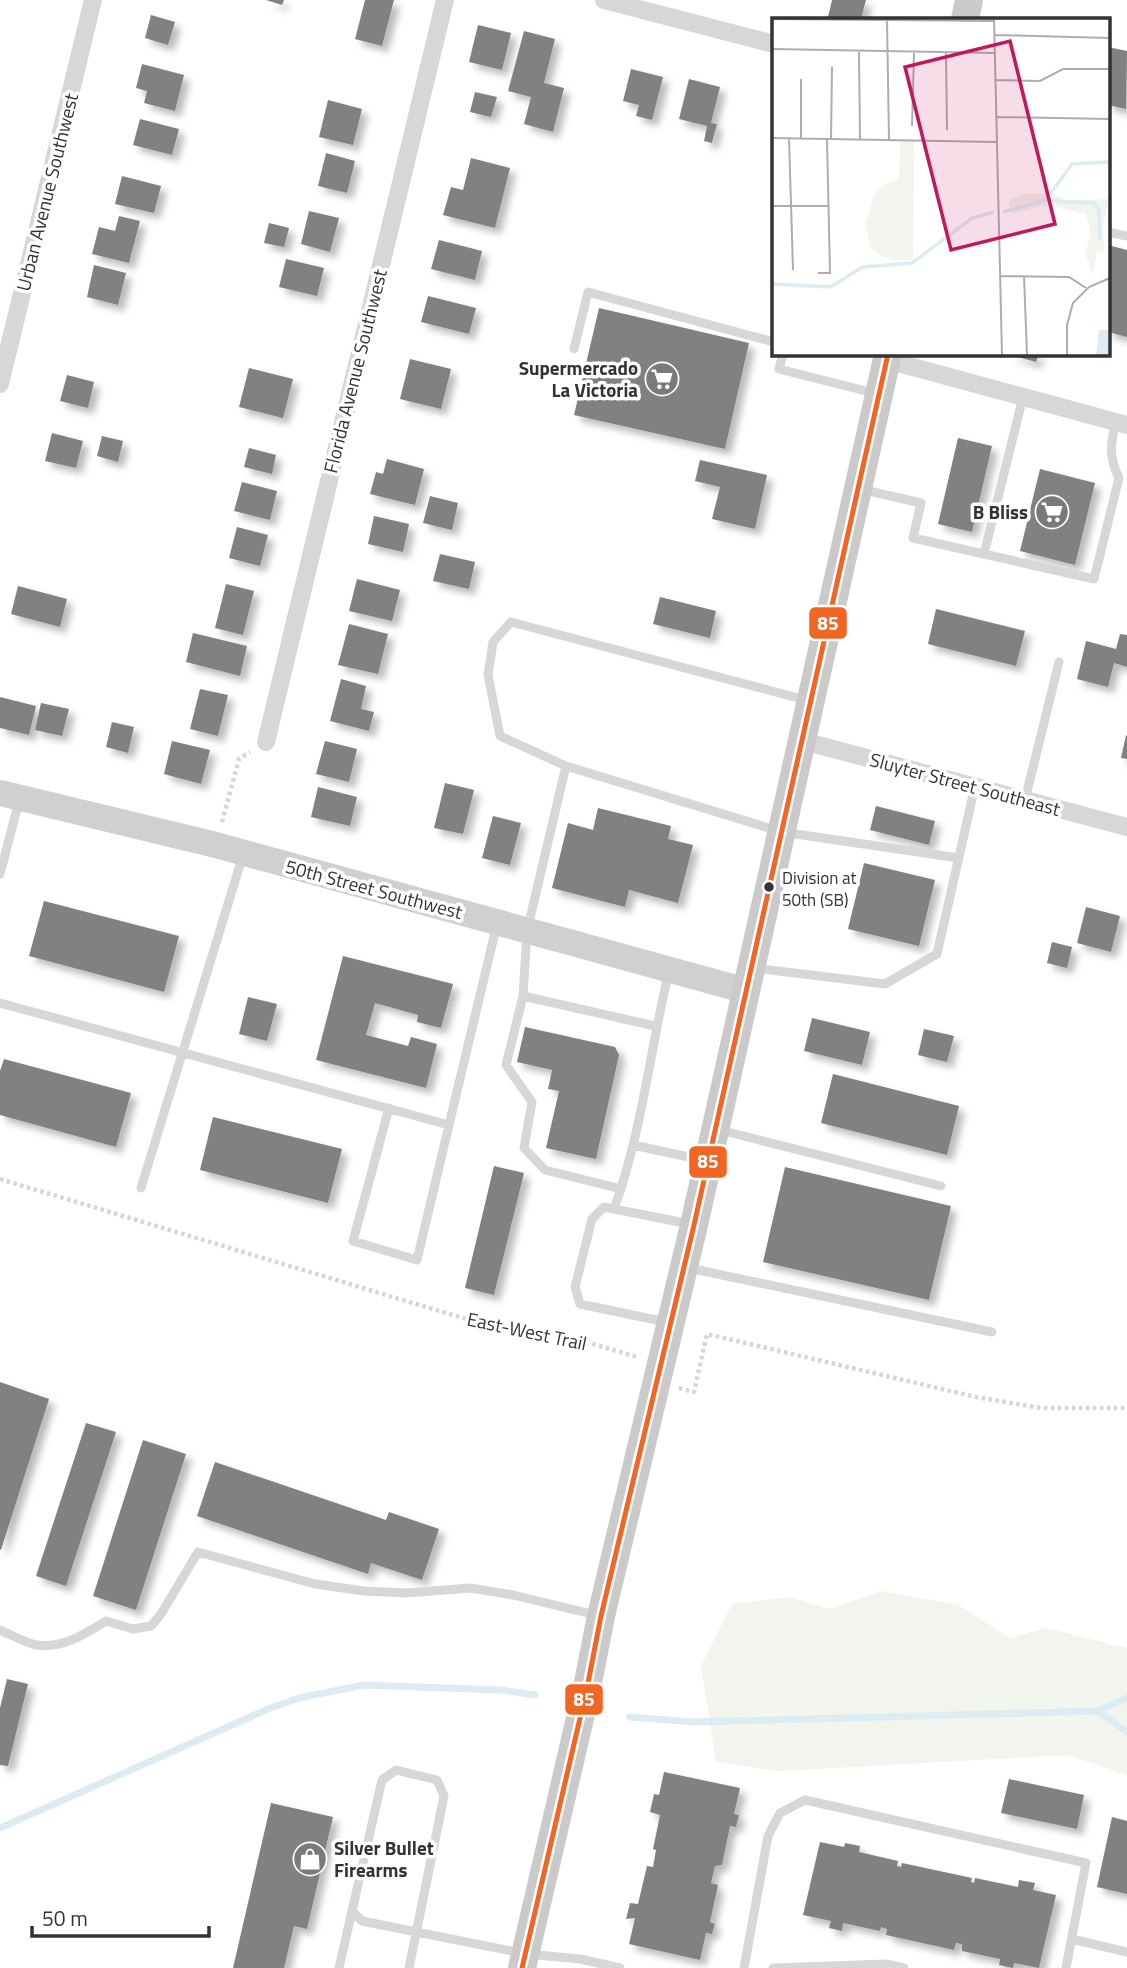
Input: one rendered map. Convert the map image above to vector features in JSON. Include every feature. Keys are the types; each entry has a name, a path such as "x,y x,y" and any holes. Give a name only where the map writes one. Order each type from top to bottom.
{"main road":[{"path":"965,18 969,0"},
{"path":"524,1961 601,1616 694,1224 887,357"}],"street":[{"name":"Urban Avenue Southwest","path":"0,384 93,0"},
{"name":"Florida Avenue Southwest","path":"266,742 445,0"},
{"path":"604,0 772,43"},
{"path":"887,357 1121,424"},
{"name":"Sluyter Street Southeast","path":"803,741 1127,827"},
{"name":"50th Street Southwest","path":"10,795 216,845 669,969 749,979"}],"lane":[{"path":"574,349 588,292 772,341"},
{"path":"783,355 779,369 879,394"},
{"path":"984,554 1024,397"},
{"path":"858,489 921,503 913,538 1094,579 1119,478 1111,463 1110,445 1121,424"},
{"path":"811,701 511,622 493,642 488,675 500,736 566,766 782,832 959,858"},
{"path":"1025,800 1059,662"},
{"path":"566,766 527,931 523,996 506,1065 532,1102 524,1148 545,1170 621,1189"},
{"path":"749,979 884,984 937,954 975,786"},
{"path":"0,874 10,795"},
{"path":"141,1188 243,853"},
{"path":"389,1108 353,1241 417,1260 498,922"},
{"path":"614,1209 633,1145 653,1056 655,1026 669,969"},
{"path":"523,996 655,1026"},
{"path":"0,1003 449,1125"},
{"path":"715,1128 941,1186"},
{"path":"633,1145 708,1161"},
{"path":"671,1323 580,1304 575,1287 592,1219 604,1208 694,1224"},
{"path":"684,1267 992,1332"},
{"path":"0,1630 36,1645 50,1645 74,1639 107,1621 133,1629 151,1626 198,1552 315,1584 364,1591 406,1593 470,1588 513,1595 601,1616"},
{"path":"339,1968 382,1780 396,1770 437,1780 444,1796 409,1968"},
{"path":"744,1968 768,1836 780,1812 805,1800 1086,1863 1066,1968"},
{"path":"353,1912 362,1921 417,1932 524,1961 580,1959 620,1968"},
{"path":"1072,1940 1127,1952"},
{"path":"773,1968 886,1964 904,1968"}],"path":[{"path":"216,845 239,759 266,742"},
{"name":"East-West Trail","path":"0,1179 496,1328 556,1333 656,1362 663,1383 694,1392 706,1334 976,1397 1041,1408 1127,1408"}],"shaded area":[{"path":"881,1591 958,1605 1010,1638 1045,1628 1127,1648 1127,1775 1068,1755 779,1771 716,1762 701,1666 732,1604 790,1597 830,1609"}],"building":[{"path":"266,0 284,0 282,5"},
{"path":"365,0 394,0 382,46 355,39"},
{"path":"832,0 866,0 861,18 828,17"},
{"path":"151,15 175,22 168,45 145,38"},
{"path":"478,25 511,33 502,70 469,62"},
{"path":"524,31 555,39 544,83 564,88 553,132 524,124 531,97 508,91"},
{"path":"1110,47 1127,51 1126,109 1110,105"},
{"path":"142,64 184,75 175,111 144,103 147,91 136,88"},
{"path":"631,69 663,77 652,120 636,116 639,105 623,101"},
{"path":"689,79 720,87 711,123 717,124 712,143 704,141 707,126 679,119"},
{"path":"475,92 497,97 491,117 470,112"},
{"path":"328,100 362,109 353,145 319,137"},
{"path":"140,119 179,129 172,155 133,145"},
{"path":"326,153 355,161 347,193 318,186"},
{"path":"471,158 510,168 495,228 443,215 451,187 463,190"},
{"path":"122,176 161,186 154,213 115,204"},
{"path":"309,211 339,218 330,252 301,244"},
{"path":"119,216 140,221 129,263 92,254 99,227 115,231"},
{"path":"269,223 289,228 284,247 264,243"},
{"path":"439,240 482,251 475,280 431,269"},
{"path":"1110,246 1127,250 1127,337 1110,333"},
{"path":"286,259 324,268 317,296 279,287"},
{"path":"94,265 126,273 118,305 87,297"},
{"path":"428,296 476,308 469,334 421,322"},
{"name":"Supermercado La Victoria","path":"599,308 749,343 725,449 574,415"},
{"path":"1011,355 1039,355 1036,362"},
{"path":"410,359 451,369 441,409 400,399"},
{"path":"249,368 293,379 283,418 239,407"},
{"path":"67,375 94,382 88,408 60,401"},
{"path":"52,433 83,441 76,468 45,461"},
{"path":"102,436 123,441 118,462 97,456"},
{"path":"958,438 992,446 972,532 938,524"},
{"path":"249,448 276,455 272,474 244,467"},
{"path":"387,459 424,469 415,505 370,494 376,472 383,474"},
{"path":"700,460 767,475 755,529 712,519 720,487 695,481"},
{"path":"1040,469 1095,483 1075,565 1020,551"},
{"path":"242,482 277,491 270,520 234,511"},
{"path":"430,496 458,503 452,530 423,523"},
{"path":"374,516 409,524 403,552 368,544"},
{"path":"237,527 268,535 260,566 229,558"},
{"path":"440,554 475,562 469,589 433,581"},
{"path":"357,579 400,590 392,621 349,611"},
{"path":"226,584 254,591 243,635 215,628"},
{"path":"18,586 67,599 60,627 11,614"},
{"path":"660,597 716,611 710,638 653,624"},
{"path":"936,609 1025,631 1016,666 928,644"},
{"path":"349,624 388,634 378,674 338,665"},
{"path":"193,633 247,646 240,676 186,662"},
{"path":"1120,634 1127,635 1127,667 1114,663 1108,687 1077,679 1086,641 1116,649"},
{"path":"341,679 366,686 361,709 374,712 369,731 330,721"},
{"path":"200,689 228,695 218,736 190,729"},
{"path":"0,697 36,706 29,735 0,728"},
{"path":"41,703 69,709 62,736 35,730"},
{"path":"112,722 134,727 128,753 106,747"},
{"path":"1127,736 1127,759 1121,758"},
{"path":"172,741 210,750 201,784 164,774"},
{"path":"325,741 357,749 349,782 316,774"},
{"path":"445,783 474,790 463,834 434,828"},
{"path":"318,787 357,797 350,826 311,817"},
{"path":"876,806 935,821 929,845 870,830"},
{"path":"598,808 671,826 668,839 693,845 678,903 629,890 625,907 552,888 568,823 593,830"},
{"path":"493,816 521,823 510,865 482,858"},
{"path":"864,863 935,880 919,946 848,929"},
{"path":"44,901 179,936 164,992 29,956"},
{"path":"1086,907 1120,916 1111,952 1077,943"},
{"path":"1052,942 1072,947 1067,968 1047,963"},
{"path":"343,956 453,984 441,1028 417,1022 418,1015 375,1003 366,1035 408,1046 411,1037 437,1044 426,1088 316,1060"},
{"path":"248,997 277,1004 267,1041 239,1034"},
{"path":"812,1018 870,1032 862,1065 804,1051"},
{"path":"525,1027 615,1047 619,1055 596,1159 546,1148 559,1091 548,1089 552,1070 517,1062"},
{"path":"924,1029 954,1036 947,1062 918,1055"},
{"path":"4,1059 131,1093 116,1147 0,1115 0,1071"},
{"path":"833,1074 959,1106 947,1155 821,1123"},
{"path":"213,1117 342,1149 328,1203 200,1170"},
{"path":"494,1166 524,1173 494,1295 465,1288"},
{"path":"785,1167 951,1206 929,1300 763,1262"},
{"path":"0,1382 49,1399 1,1550 0,1549"},
{"path":"86,1423 116,1432 66,1586 36,1576"},
{"path":"143,1440 186,1454 136,1610 93,1596"},
{"path":"215,1462 386,1520 389,1512 439,1529 422,1580 371,1563 368,1574 197,1516"},
{"path":"7,1679 28,1684 8,1766 0,1765 0,1708"},
{"path":"664,1772 740,1788 734,1814 739,1815 736,1827 730,1826 722,1865 715,1866 711,1883 718,1885 710,1922 715,1924 712,1934 706,1933 700,1960 629,1944 635,1918 626,1919 630,1903 638,1904 647,1866 653,1867 656,1850 653,1849 660,1815 650,1812 654,1794 659,1795"},
{"path":"1009,1779 1084,1795 1077,1829 1001,1813"},
{"path":"271,1803 333,1817 307,1929 294,1926 284,1968 233,1968"},
{"path":"1112,1817 1127,1821 1127,1894 1097,1887"},
{"path":"820,1842 844,1847 845,1843 860,1846 859,1852 898,1861 897,1866 901,1867 902,1863 972,1878 971,1882 974,1883 975,1878 1018,1887 1019,1880 1035,1883 1033,1890 1056,1895 1039,1968 1014,1963 1013,1968 999,1965 1000,1959 962,1951 962,1944 956,1943 954,1950 886,1935 887,1929 881,1927 880,1931 843,1923 842,1931 829,1928 831,1921 803,1915"}],"waterway":[{"path":"0,1828 268,1709 299,1698 364,1685 501,1690 535,1695"},
{"path":"630,1717 694,1722 1097,1711 1127,1698"},
{"path":"1097,1711 1127,1732"}],"transit line":[{"name":"85","path":"522,1968 587,1688 601,1616 694,1225 888,355"}],"place":[{"name":"Supermercado La Victoria","path":"662,379"},
{"name":"B Bliss","path":"1052,512"},
{"name":"Division at 50th (SB)","path":"769,887"},
{"name":"Silver Bullet Firearms","path":"310,1859"}]}
